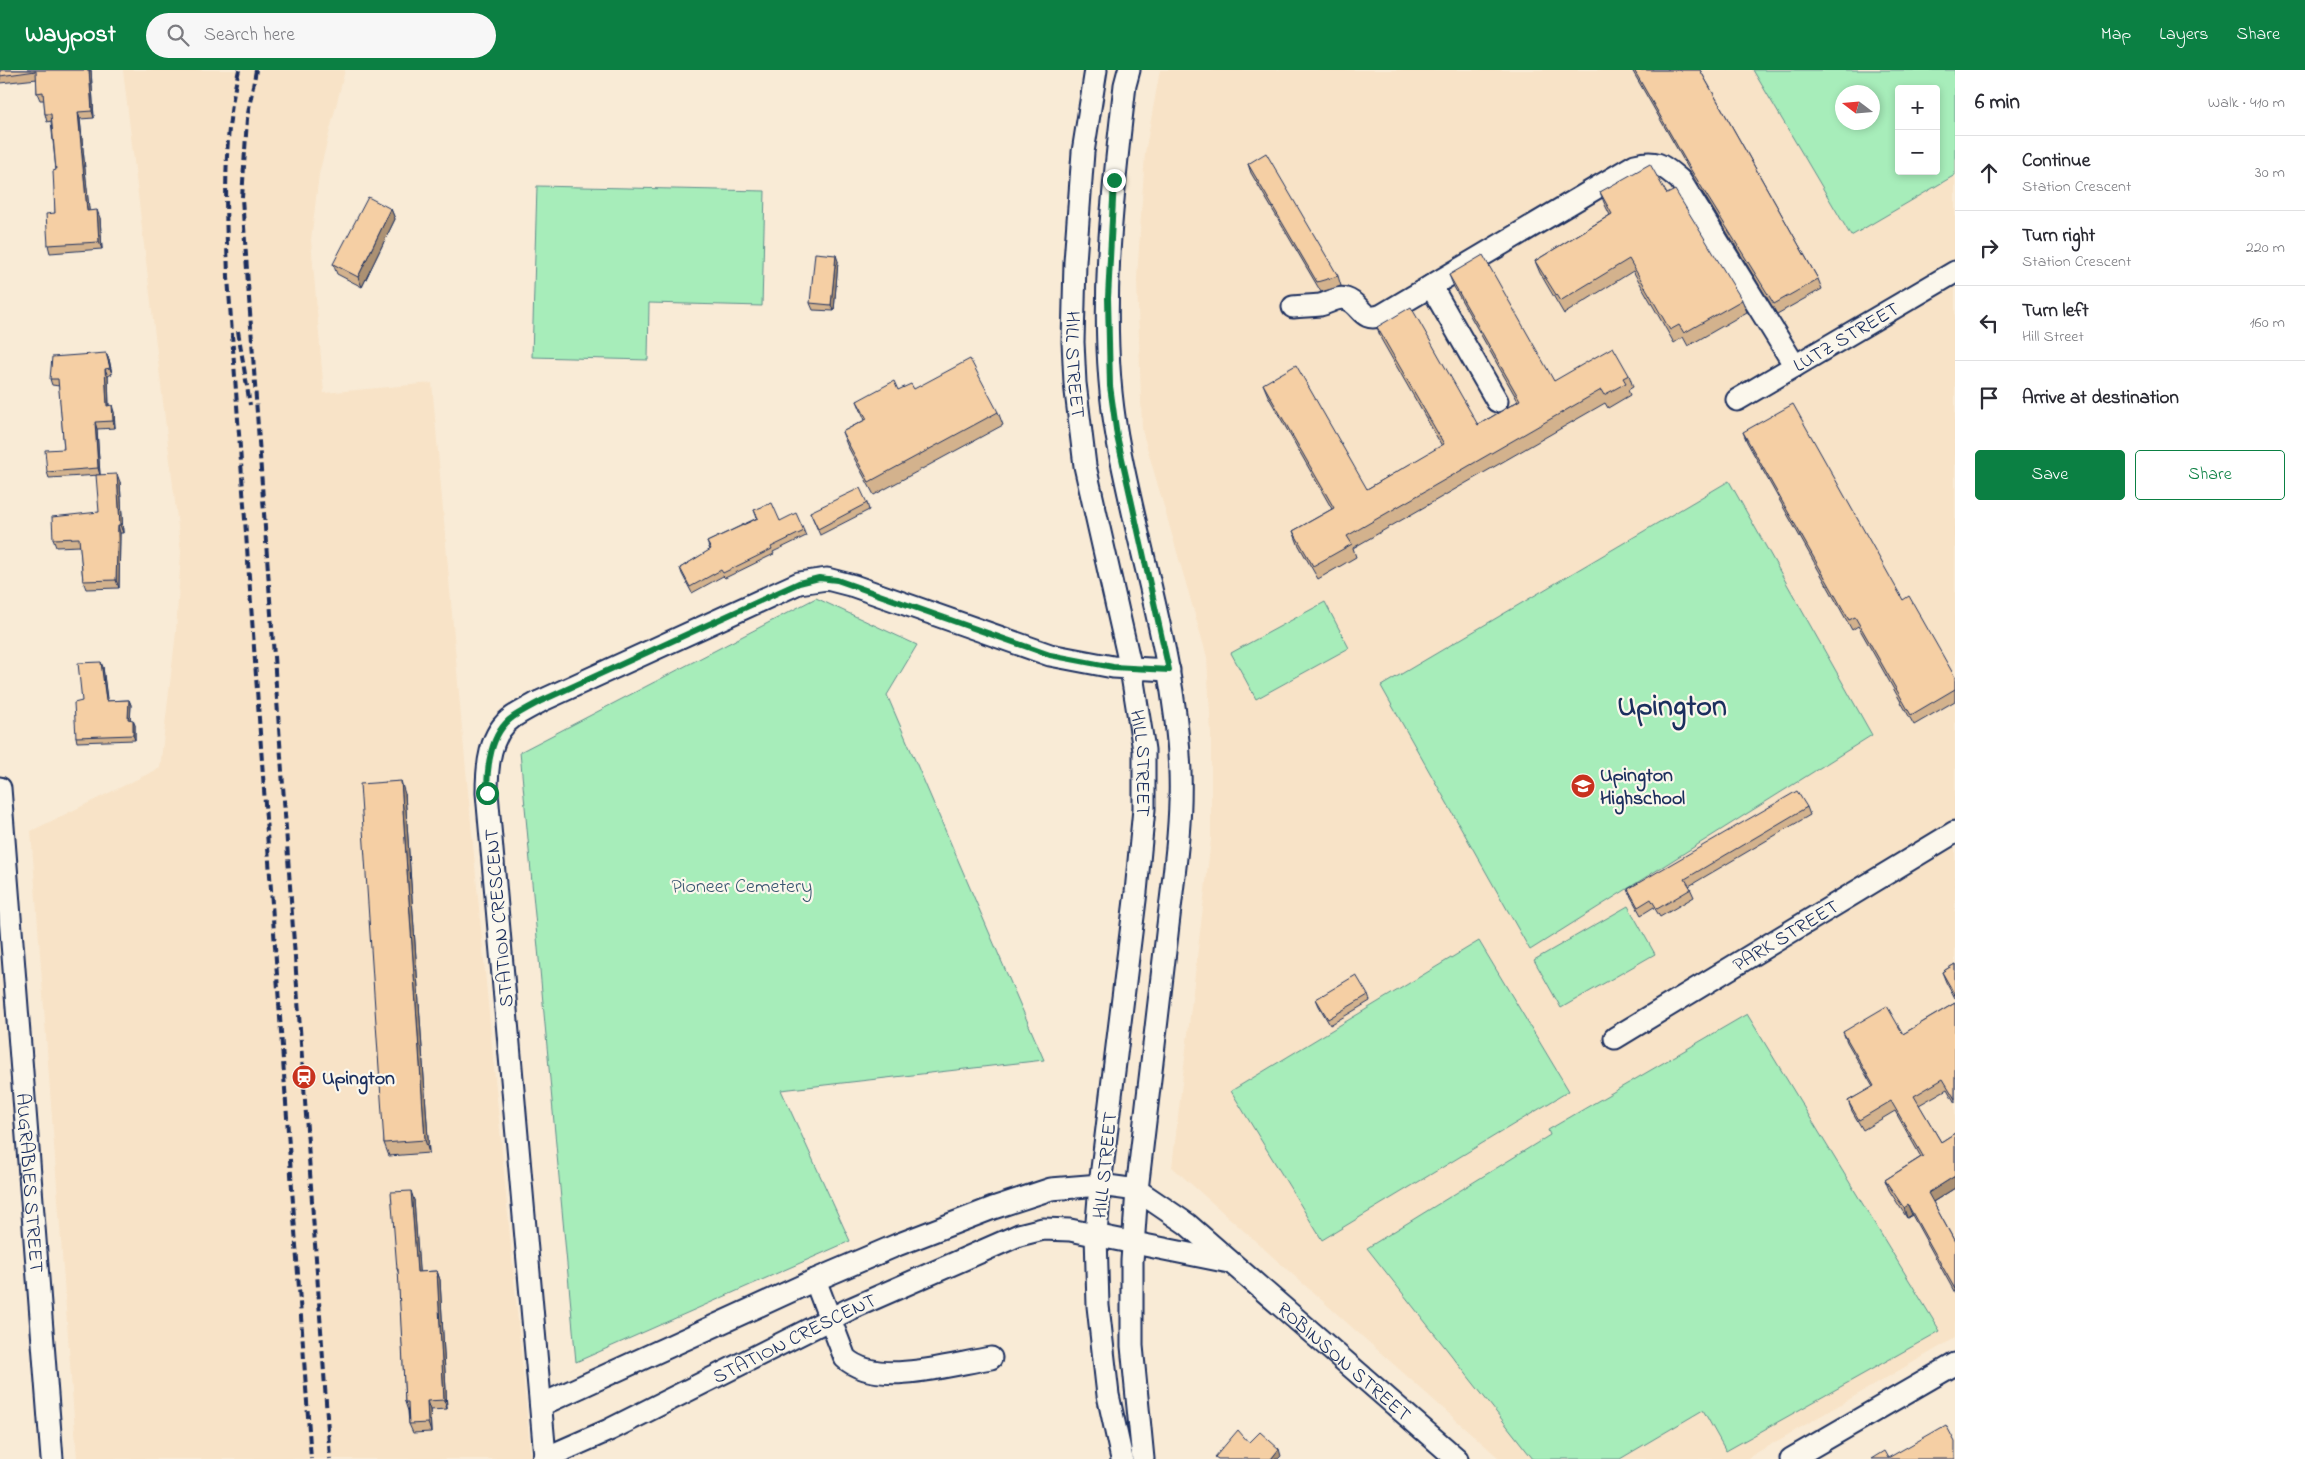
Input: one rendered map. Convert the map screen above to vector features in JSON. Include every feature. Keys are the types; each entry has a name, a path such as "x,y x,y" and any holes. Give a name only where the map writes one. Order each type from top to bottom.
{"street":[{"name":"HILL STREET","path":"1096,70 1083,152 1079,207 1073,342 1075,383 1085,466 1131,669 1144,750 1144,809 1136,892 1100,1185 1096,1234 1098,1306 1108,1395 1122,1459"},
{"name":"HILL STREET","path":"1129,70 1125,85 1114,180 1108,298 1110,386 1122,463 1169,670 1176,717 1180,772 1178,835 1137,1190 1133,1242 1132,1346 1143,1459"},
{"path":"1293,307 1322,304 1344,298 1353,302 1369,317 1374,318 1635,166 1647,162 1662,164 1680,180 1795,366"},
{"name":"LUTZ STREET","path":"1737,400 1955,272"},
{"path":"1431,286 1497,401"},
{"name":"STATION CRESCENT","path":"1133,1242 1096,1234 1043,1228 1019,1235 829,1320 609,1430 544,1458 541,1405 487,793 488,763 492,747 505,724 512,717 541,701 749,604 799,583 819,578 837,580 1034,651 1131,669 1169,670"},
{"name":"AUGRABIES STREET","path":"0,788 52,1459"},
{"name":"PARK STREET","path":"1615,1038 1955,832"},
{"name":"STATION CRESCENT","path":"541,1405 814,1280 897,1245 1020,1199 1051,1189 1100,1185 1137,1190"},
{"name":"ROBINSON STREET","path":"1137,1190 1187,1224 1457,1459"},
{"name":"ROBINSON STREET","path":"1133,1242 1232,1262"},
{"path":"814,1280 845,1358 863,1370 880,1373 899,1373 991,1358"},
{"path":"1791,1459 1955,1364"}],"shaded area":[{"path":"123,70 345,70 319,174 311,240 324,393 432,383 461,717 531,1459 77,1459 31,831 160,768 176,632 181,552"},
{"name":"Upington Highschool","path":"1160,70 1955,70 1955,1338 1746,1459 1500,1459 1172,1167 1211,840 1211,733 1207,657 1142,430 1137,279 1145,153"}],"green space":[{"path":"1753,70 1955,70 1955,175 1851,236"},
{"path":"537,186 765,191 762,306 649,303 648,360 532,357"},
{"path":"1729,481 1872,735 1530,950 1381,686"},
{"name":"Pioneer Cemetery","path":"816,598 917,645 887,695 1044,1060 781,1090 850,1241 576,1362 520,752"},
{"path":"1325,602 1349,648 1256,699 1231,653"},
{"path":"1628,906 1655,954 1561,1008 1534,960"},
{"path":"1479,941 1569,1091 1322,1240 1231,1091"},
{"path":"1747,1014 1940,1331 1726,1451 1703,1410 1620,1459 1533,1459 1367,1248 1550,1135 1548,1130"}],"building":[{"path":"0,70 89,70 92,111 78,112 87,211 97,210 99,242 48,245 46,214 55,213 53,171 56,170 51,114 45,114 43,92 37,93 36,71 0,76"},
{"path":"1634,70 1700,70 1818,279 1774,304 1691,170"},
{"path":"1266,153 1338,276 1317,282 1248,164"},
{"path":"1650,164 1667,194 1675,190 1742,300 1684,333 1679,325 1670,330 1629,259 1560,301 1535,261 1612,214 1600,192"},
{"path":"368,197 391,209 358,277 333,264"},
{"path":"815,253 836,255 831,305 810,303"},
{"path":"1483,255 1554,381 1613,347 1629,375 1623,378 1626,383 1604,395 1601,390 1347,536 1352,544 1313,566 1293,531 1334,508 1263,384 1296,365 1367,489 1444,444 1377,327 1411,307 1478,425 1520,400 1449,275"},
{"path":"106,353 110,368 105,369 107,406 112,405 113,421 95,422 98,468 47,472 45,450 64,449 58,379 50,379 52,357"},
{"path":"970,359 998,412 869,482 842,432 867,419 857,401 894,381 898,390 911,384 914,389"},
{"path":"1793,404 1903,600 1909,596 1955,677 1955,689 1911,715 1855,617 1849,620 1743,432"},
{"path":"117,474 120,525 118,525 116,580 83,581 79,538 53,539 52,517 99,512 96,475"},
{"path":"860,488 867,503 818,529 810,512"},
{"path":"772,503 780,521 796,513 804,531 771,547 772,549 723,573 721,570 690,587 680,568 711,549 707,542 758,518 754,510"},
{"path":"101,662 106,701 129,700 128,719 133,720 133,735 76,737 74,703 82,701 78,663"},
{"path":"401,781 425,1140 384,1143 360,784"},
{"path":"1797,791 1807,807 1685,879 1691,889 1657,909 1651,899 1638,907 1628,889"},
{"path":"1955,964 1955,995 1942,972"},
{"path":"1356,975 1368,995 1328,1019 1316,999"},
{"path":"1955,1003 1955,1099 1943,1079 1914,1096 1941,1142 1955,1133 1955,1176 1928,1193 1955,1242 1955,1289 1908,1205 1904,1208 1885,1180 1923,1156 1891,1101 1859,1120 1848,1101 1874,1086 1843,1032 1887,1006 1903,1034"},
{"path":"411,1191 417,1272 437,1271 444,1400 427,1401 428,1423 409,1424 408,1402 405,1402 398,1269 391,1192"},
{"path":"1946,1425 1955,1442 1955,1459 1871,1459 1884,1451 1888,1458"},
{"path":"1238,1430 1249,1443 1260,1432 1279,1449 1271,1459 1218,1459 1215,1457"}],"railway":[{"path":"239,70 230,121 226,173 228,277 311,1459"},
{"path":"256,70 247,119 242,198 330,1459"},
{"path":"238,331 250,405"}],"place":[{"name":"Upington Highschool","path":"1583,786"},
{"name":"Upington","path":"304,1077"}],"district":[{"name":"Upington","path":"1672,705"}],"route":[{"path":"487,793 488,763 492,747 500,731 512,717 541,701 758,600 799,583 819,578 837,580 1034,651 1113,667 1169,670 1117,436 1110,386 1108,298 1114,180"}]}
